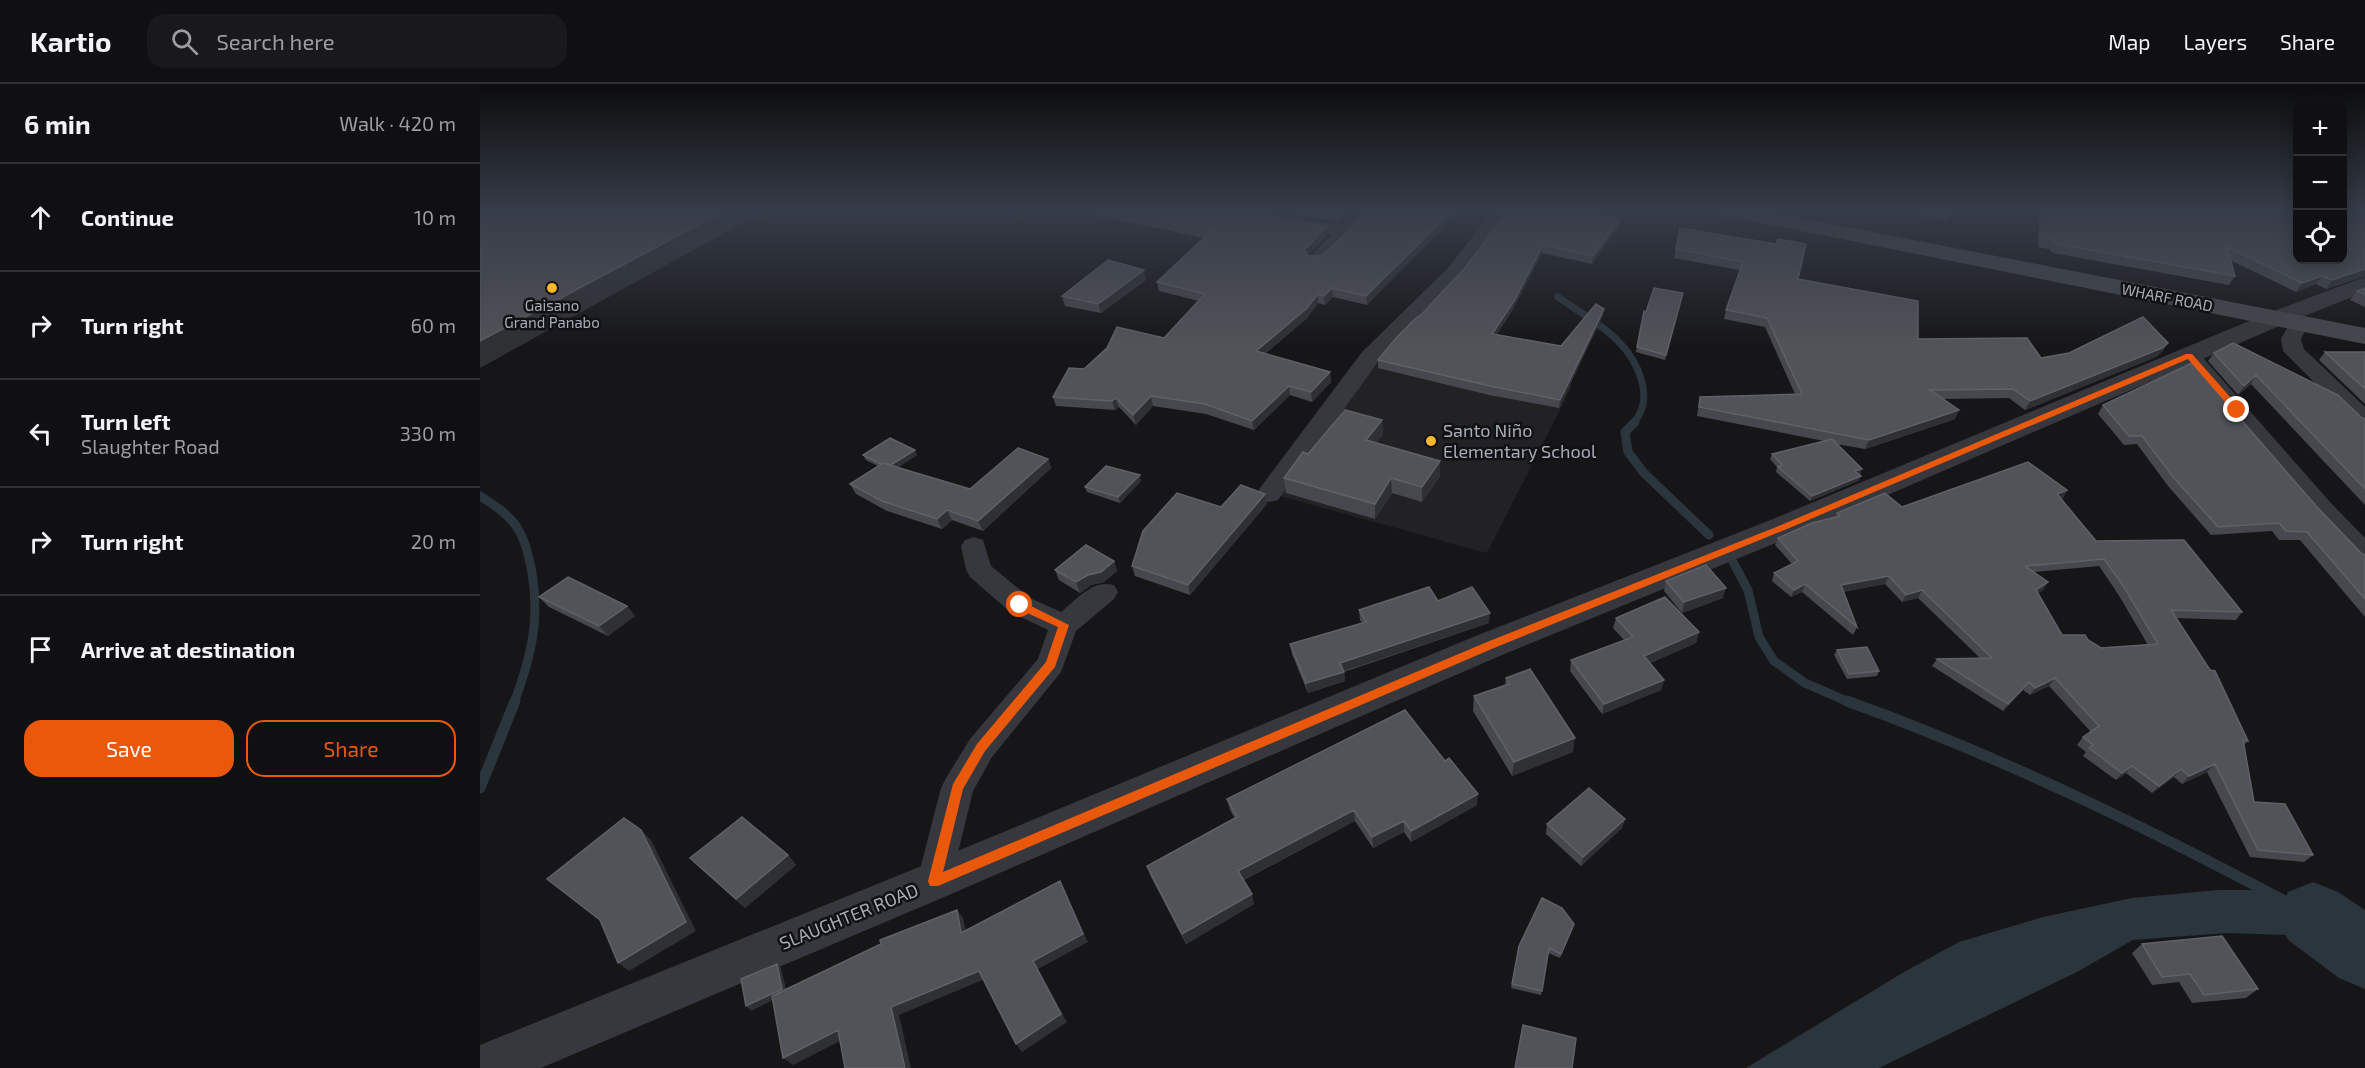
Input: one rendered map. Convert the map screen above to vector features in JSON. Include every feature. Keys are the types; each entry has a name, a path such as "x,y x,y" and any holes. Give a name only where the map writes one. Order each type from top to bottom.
{"main road":[{"name":"WHARF ROAD","path":"1954,255 2365,336"}],"street":[{"path":"1316,259 1320,255"},
{"path":"1269,494 1370,357 1456,272 1469,255"},
{"name":"SLAUGHTER ROAD","path":"484,1068 934,881 1490,645 1784,527 2189,356 2287,321 2365,284"},
{"path":"2287,321 2294,351 2365,420"},
{"path":"2189,356 2321,508 2365,554"},
{"path":"974,546 979,570 1020,605 1064,625"},
{"path":"934,881 957,788 981,748 1051,664 1064,625 1104,592"}],"shaded area":[{"name":"Santo Niño Elementary School","path":"1389,345 1572,386 1487,553 1276,495"},
{"path":"2218,890 2265,890 2313,916 2342,937 2227,933 2133,940 2075,973 1879,1068 1746,1068 1904,972 1959,942 2043,917 2132,898"}],"building":[{"path":"480,255 642,255 480,341"},
{"path":"1186,255 1408,255 1366,296 1332,288 1324,296 1318,294 1306,309 1256,351 1330,372 1311,392 1289,386 1252,421 1205,404 1151,396 1133,415 1116,398 1112,401 1053,397 1069,368 1084,369 1107,348 1117,327 1164,338 1205,294 1157,282"},
{"path":"1475,255 1538,255 1514,301 1492,334 1561,346 1596,304 1604,309 1560,400 1378,360 1397,337 1465,268"},
{"path":"1707,255 1804,255 1798,279 1918,301 1918,339 2027,338 2041,358 2069,353 2143,317 2168,343 2162,348 2030,401 2013,389 1930,390 1959,410 1869,440 1699,407 1700,397 1802,394 1767,318 1726,310 1743,262"},
{"path":"2118,255 2229,255 2235,276"},
{"path":"2244,255 2293,255 2293,264 2347,264 2347,255 2365,255 2365,269 2332,280 2322,276 2302,283"},
{"path":"1108,260 1144,270 1098,304 1062,296"},
{"path":"1654,288 1683,293 1666,355 1637,347 1644,311 1646,312"},
{"path":"2365,288 2365,295 2357,291"},
{"path":"2233,343 2338,395 2365,419 2365,489 2256,375 2244,386 2214,353"},
{"path":"2325,352 2365,352 2365,389"},
{"path":"2192,363 2317,507 2365,555 2365,599 2307,532 2286,531 2279,523 2218,527 2174,478 2142,436 2129,436 2103,405"},
{"path":"1345,410 1382,420 1366,440 1440,461 1422,487 1391,478 1375,504 1284,478 1303,452 1308,454"},
{"path":"890,438 915,450 891,465 881,464 863,455"},
{"path":"1832,439 1862,469 1855,471 1861,476 1812,496 1778,467 1782,465 1772,454"},
{"path":"1018,448 1048,459 978,521 947,510 937,519 882,501 850,484 883,463 970,489"},
{"path":"2028,462 2067,490 2057,494 2096,541 2184,540 2242,612 2171,610 2210,670 2215,671 2248,741 2243,740 2254,802 2285,804 2313,855 2258,850 2215,764 2189,776 2181,769 2159,786 2132,766 2122,773 2089,748 2093,745 2083,737 2099,726 2055,678 2035,688 2029,682 2008,704 1937,659 1992,658 1922,590 1906,595 1889,576 1841,585 1857,627 1805,584 1794,590 1774,573 1798,561 1778,538 1812,523 1840,516 1837,513 1885,493 1902,507","holes":["2104,559 2124,587 2158,644 2101,648 2088,640 2085,635 2062,635 2036,590 2048,582 2025,566"]},
{"path":"1106,466 1140,475 1118,497 1085,487"},
{"path":"1241,485 1265,494 1188,585 1132,566 1143,531 1177,493 1221,507"},
{"path":"1086,545 1114,561 1101,572 1088,575 1076,582 1055,570"},
{"path":"1706,565 1726,588 1684,602 1666,581"},
{"path":"568,577 627,606 599,626 539,597"},
{"path":"1429,587 1438,601 1472,587 1490,613 1340,663 1344,672 1306,683 1290,644 1366,622 1359,610"},
{"path":"1665,597 1699,632 1644,656 1664,680 1604,704 1571,660 1633,637 1616,618"},
{"path":"1867,647 1879,671 1849,674 1837,650"},
{"path":"1530,669 1575,738 1514,762 1474,696 1509,684 1506,678"},
{"path":"1405,710 1445,761 1449,758 1478,794 1411,831 1404,821 1372,837 1354,810 1238,871 1252,894 1182,934 1147,866 1237,817 1227,799"},
{"path":"1589,788 1625,819 1583,857 1547,824"},
{"path":"742,817 788,855 736,899 690,858"},
{"path":"624,818 641,830 686,922 618,963 600,920 547,879"},
{"path":"1060,881 1083,934 1033,961 1061,1014 1016,1044 979,971 891,1007 905,1068 845,1068 838,1030 783,1058 772,996 881,944 880,940 957,910 961,933"},
{"path":"1542,898 1562,908 1574,924 1561,954 1549,948 1542,991 1512,984 1519,946"},
{"path":"2222,936 2258,989 2204,995 2190,974 2162,977 2142,944"},
{"path":"777,964 782,989 746,1006 741,979"},
{"path":"1523,1025 1576,1038 1572,1068 1515,1068"}],"waterway":[{"path":"1558,297 1612,335 1625,349 1638,369 1644,392 1643,403 1633,423"},
{"path":"1635,422 1625,432 1628,452 1644,473 1709,535"},
{"path":"480,496 501,510 515,524 525,545 532,573 535,607 532,639 514,703"},
{"path":"1733,562 1748,590 1759,637 1774,661 1805,683 1851,703"},
{"path":"480,788 515,701"},
{"path":"1847,701 1966,748 2084,800 2199,856 2313,916"},
{"path":"2313,916 2365,953"}],"place":[{"name":"Gaisano Grand Panabo","path":"552,288"},
{"name":"Santo Niño Elementary School","path":"1431,441"}],"route":[{"path":"1020,605 1064,625 1051,664 981,748 957,788 934,881 1490,645 1784,527 2189,356 2237,410"}]}
